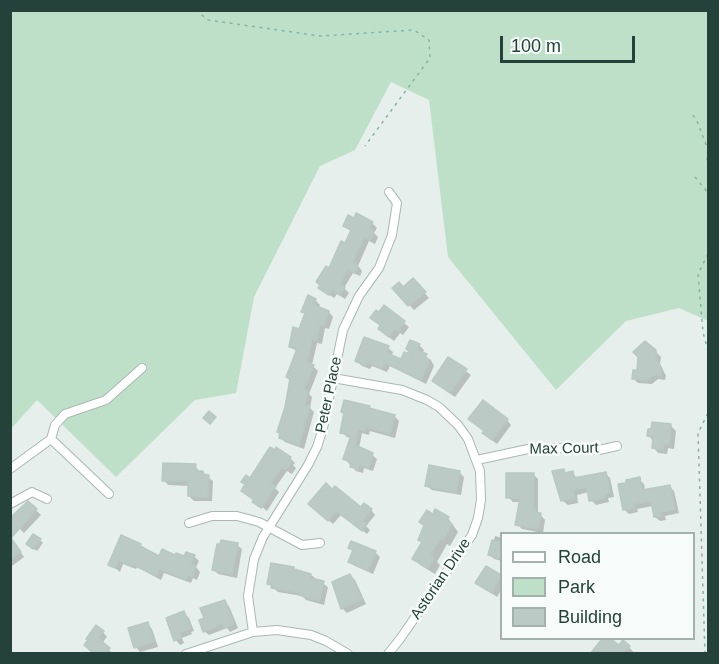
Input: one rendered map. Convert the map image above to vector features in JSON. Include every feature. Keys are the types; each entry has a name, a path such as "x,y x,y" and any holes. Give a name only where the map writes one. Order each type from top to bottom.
{"street":[{"name":"Peter Place","path":"253,633 248,596 257,549 317,447 323,428 338,350 350,314 379,268 392,235 397,203 389,192"},
{"path":"10,469 51,439 55,425 65,414 106,400 142,368"},
{"name":"Astorian Drive","path":"333,378 402,390 427,400 439,407 458,424 468,439 477,460 481,500 472,534 407,630 388,654"},
{"path":"51,439 110,494"},
{"name":"Max Court","path":"477,460 528,449 599,450 617,446"},
{"path":"10,504 32,492 46,499"},
{"path":"189,522 225,515 248,518 302,545 320,543"},
{"path":"186,654 253,633 277,630 311,635 348,654"}],"path":[{"path":"196,10 208,20 320,36 414,30 429,40 430,57 365,146"},
{"path":"708,58 708,75"},
{"path":"693,116 698,121 708,150 708,168"},
{"path":"694,177 708,193"},
{"path":"708,254 698,274 703,332 708,351"},
{"path":"705,654 698,433 708,413"}],"green space":[{"path":"11,11 708,11 708,321 679,308 626,321 556,390 448,257 429,100 391,82 355,150 320,166 254,297 236,393 195,400 116,477 37,400 11,429"}],"building":[{"path":"356,213 373,222 369,229 374,231 370,240 364,237 353,262 358,265 355,273 348,270 340,284 345,287 340,295 332,290 329,295 318,288 320,285 316,282 326,266 329,268 341,241 345,243 351,230 343,226 348,215 354,218"},
{"path":"413,278 426,292 408,306 392,288 399,282 403,287"},
{"path":"308,295 316,299 314,305 329,311 324,326 320,324 317,340 312,339 307,362 314,365 304,390 308,391 305,405 310,406 299,445 279,438 280,433 277,432 285,407 290,379 286,377 297,349 289,347 293,327 299,329 305,313 301,312"},
{"path":"384,305 405,321 398,332 395,329 389,337 378,329 380,325 370,318"},
{"path":"364,337 389,346 387,353 401,359 404,352 412,354 406,349 410,340 420,344 417,350 427,354 425,358 430,360 421,380 385,363 382,368 367,362 366,366 355,361"},
{"path":"645,341 656,350 656,358 662,369 661,376 653,375 647,380 632,379 633,370 637,370 638,357 633,352"},
{"path":"448,357 467,369 450,393 432,381"},
{"path":"344,400 395,415 390,434 365,427 365,431 358,429 355,445 373,453 369,468 359,465 358,469 350,467 351,462 343,459 351,435 340,433"},
{"path":"483,400 508,419 492,440 468,419"},
{"path":"209,411 216,417 210,424 203,418"},
{"path":"652,422 671,424 669,444 664,444 663,450 652,448 653,437 647,436"},
{"path":"270,447 275,450 276,447 291,457 289,460 292,462 286,470 282,467 271,483 276,486 261,508 241,491 245,484 241,482 246,475 250,478"},
{"path":"163,463 196,464 195,471 203,471 203,474 209,475 208,497 188,496 188,481 162,481"},
{"path":"429,465 460,471 456,492 425,486"},
{"path":"564,469 565,473 573,471 574,478 606,472 610,492 604,494 605,498 589,501 587,487 573,490 575,498 561,501 552,471"},
{"path":"506,473 534,473 533,508 536,508 535,513 541,513 538,529 515,525 520,498 506,498"},
{"path":"640,477 642,490 670,485 675,509 661,512 662,516 654,517 651,501 633,504 634,508 623,510 618,484"},
{"path":"326,483 332,489 335,486 361,507 364,503 372,509 362,521 367,524 362,531 336,511 328,521 308,504"},
{"path":"28,501 37,509 11,538 21,552 10,559 10,518"},
{"path":"435,509 449,517 447,521 452,524 443,540 440,539 430,555 434,558 428,568 412,559 422,542 418,540 424,525 419,522 427,510 433,514"},
{"path":"33,534 41,539 33,549 26,544"},
{"path":"121,535 159,556 162,549 175,555 176,553 184,556 186,552 195,555 191,564 196,566 192,576 188,575 186,579 159,569 156,576 119,560 115,568 108,565"},
{"path":"221,540 238,543 232,574 212,570 217,544 220,544"},
{"path":"492,540 500,543 500,559 488,555"},
{"path":"351,541 376,551 368,570 348,562 353,550 348,548"},
{"path":"271,563 294,567 294,569 311,574 310,578 324,581 319,601 299,595 300,593 271,588 272,585 267,584"},
{"path":"486,566 500,574 492,593 475,583"},
{"path":"350,574 362,599 341,609 332,582"},
{"path":"225,600 234,624 224,628 222,624 203,632 199,620 204,618 200,608"},
{"path":"184,611 191,628 179,633 181,638 174,641 166,618"},
{"path":"148,622 154,642 134,648 128,628"},
{"path":"96,625 104,631 98,638 110,648 106,654 94,654 84,645"},
{"path":"601,640 612,640 619,645 623,640 630,646 623,654 590,654"}]}
